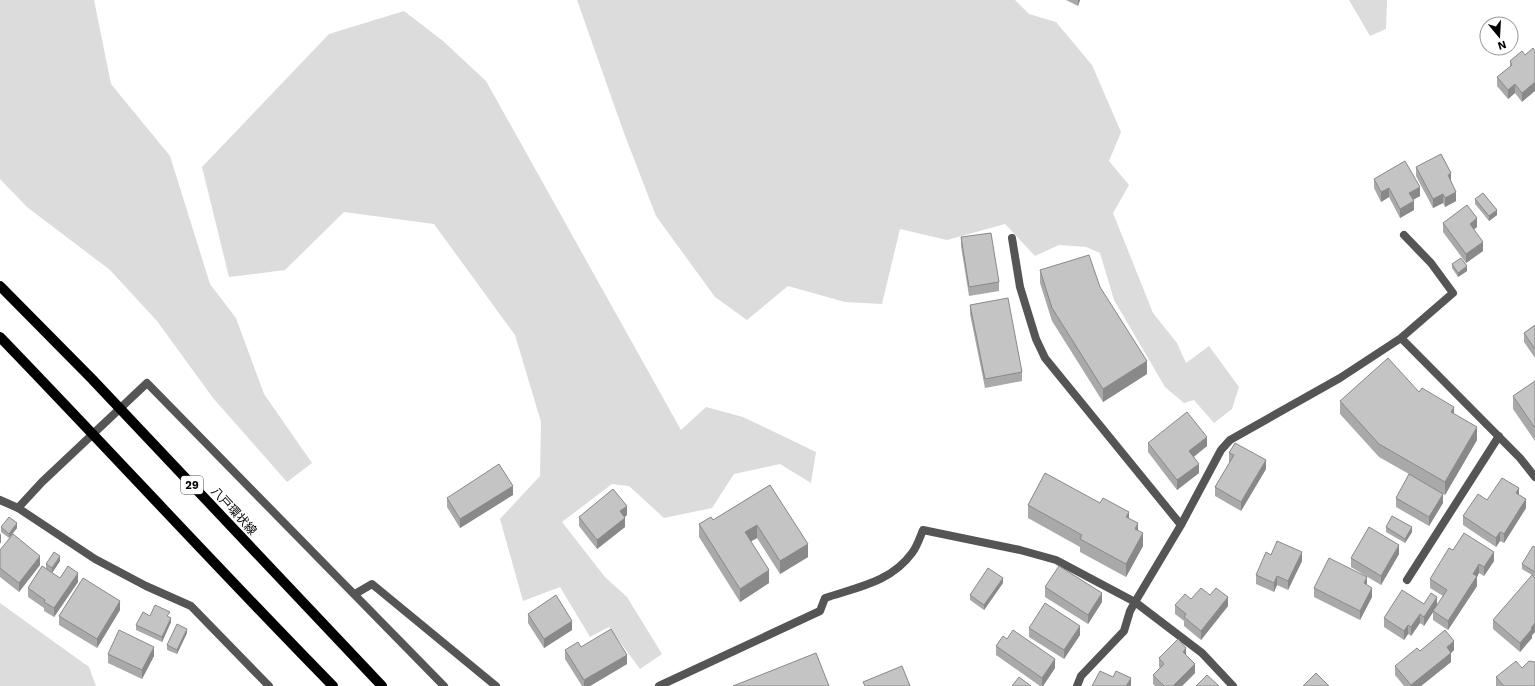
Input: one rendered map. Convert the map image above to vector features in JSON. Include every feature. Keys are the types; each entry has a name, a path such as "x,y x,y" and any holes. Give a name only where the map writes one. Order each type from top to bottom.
{"main road":[{"name":"八戸環状線","path":"0,286 92,379 382,686"},
{"path":"0,337 248,600 333,686"}],"street":[{"path":"1077,686 1081,676 1124,631 1130,611 1182,525 1221,450 1230,440 1340,378 1401,338 1453,293 1431,263 1404,235"},
{"path":"1012,238 1020,287 1036,339 1045,358 1182,525"},
{"path":"1401,338 1520,458 1535,477"},
{"path":"18,508 42,482 147,383 444,686"},
{"path":"1407,580 1498,436"},
{"path":"0,500 18,508 95,559 146,586 191,606 269,686"},
{"path":"658,686 820,611 825,598 878,581 893,573 913,552 923,530 1020,550 1056,560 1135,602 1202,653 1232,686"},
{"path":"355,594 372,584 496,686"}],"shaded area":[{"path":"0,0 94,0 111,84 170,156 210,284 236,318 264,394 312,463 287,482 213,398 157,321 110,270 27,207 0,179"},
{"path":"577,0 1015,0 1029,14 1056,22 1092,65 1121,132 1109,161 1129,185 1113,213 1153,313 1177,343 1186,363 1209,346 1239,387 1232,409 1214,423 1194,400 1184,403 1165,387 1114,300 1100,253 1086,247 1059,245 1035,256 1005,224 947,240 900,229 882,304 845,302 788,286 747,320 715,297 656,216 624,133"},
{"path":"1349,0 1387,0 1386,29 1370,36"},
{"path":"404,11 443,41 486,81 681,430 706,407 743,417 816,452 811,483 780,464 734,474 712,508 664,518 629,486 612,484 562,522 605,577 627,597 662,654 640,669 609,627 590,637 560,587 523,601 500,519 540,476 541,422 515,335 434,224 344,212 285,270 229,277 202,167 329,34"},
{"path":"0,603 89,667 96,686 0,686"}],"building":[{"path":"1533,48 1535,51 1535,82 1522,93 1515,84 1508,90 1497,77 1512,65 1510,61 1516,56 1519,56 1519,54 1522,51 1525,55"},
{"path":"1441,154 1451,173 1448,175 1456,192 1445,198 1443,194 1433,199 1416,167"},
{"path":"1405,161 1420,187 1409,193 1414,201 1400,209 1389,188 1381,192 1374,179"},
{"path":"1483,193 1497,210 1489,216 1475,199"},
{"path":"1467,205 1477,218 1470,224 1483,242 1466,254 1443,223"},
{"path":"991,233 999,282 969,287 961,237"},
{"path":"1089,255 1100,287 1147,361 1103,389 1052,308 1040,270"},
{"path":"1461,258 1467,266 1458,273 1452,264"},
{"path":"1008,298 1022,372 985,379 970,305"},
{"path":"1535,325 1535,349 1524,333"},
{"path":"1388,358 1419,392 1422,388 1454,407 1451,412 1477,427 1445,482 1379,444 1340,401"},
{"path":"1535,381 1535,428 1513,396"},
{"path":"1187,412 1207,437 1189,451 1199,464 1177,480 1148,443"},
{"path":"1235,443 1266,460 1241,502 1215,487 1234,455 1229,453"},
{"path":"499,464 513,486 460,519 447,498"},
{"path":"1045,473 1100,503 1103,498 1129,512 1126,517 1138,523 1135,529 1143,533 1126,564 1080,539 1082,535 1028,505"},
{"path":"1409,474 1443,494 1429,517 1396,498"},
{"path":"1502,478 1519,488 1516,493 1526,499 1504,534 1500,532 1496,538 1463,516 1478,494 1487,500"},
{"path":"770,485 808,544 780,561 757,525 745,532 769,570 740,589 699,524 711,517 713,520"},
{"path":"613,489 627,506 620,511 625,518 597,540 579,517"},
{"path":"1392,516 1412,527 1405,539 1386,527"},
{"path":"9,517 17,523 9,534 1,527"},
{"path":"1369,527 1399,545 1381,576 1351,558"},
{"path":"1464,533 1494,552 1484,567 1479,564 1473,574 1477,576 1448,621 1433,611 1447,590 1430,579 1449,548 1453,550"},
{"path":"13,534 40,556 19,583 0,568 0,550"},
{"path":"1277,541 1302,552 1288,581 1277,576 1274,583 1256,575 1266,552 1271,555"},
{"path":"1533,546 1535,547 1535,572 1522,564"},
{"path":"54,552 60,556 52,568 46,564"},
{"path":"1329,558 1367,577 1364,583 1372,588 1360,611 1314,588"},
{"path":"42,566 60,578 68,566 78,573 54,608 44,602 45,600 28,588"},
{"path":"1059,566 1102,593 1088,615 1045,587"},
{"path":"988,568 1003,578 984,605 970,595"},
{"path":"1532,575 1535,578 1535,623 1520,643 1493,620"},
{"path":"83,578 120,601 97,639 59,616"},
{"path":"1201,588 1210,595 1216,588 1228,597 1201,631 1184,617 1186,614 1175,605 1185,594 1191,599"},
{"path":"1402,590 1424,604 1431,593 1437,597 1424,617 1420,614 1411,627 1408,625 1404,631 1384,618"},
{"path":"556,595 572,621 544,639 528,614"},
{"path":"1045,603 1080,626 1064,650 1029,628"},
{"path":"155,605 170,612 167,616 171,618 162,637 136,625 143,612 150,616"},
{"path":"177,624 187,629 177,650 167,645"},
{"path":"611,629 627,655 584,680 565,650 578,642 581,647"},
{"path":"119,630 154,647 142,670 108,654"},
{"path":"1013,630 1055,659 1042,678 996,646 1003,636 1007,639"},
{"path":"1445,630 1454,641 1447,647 1451,653 1411,685 1395,666 1417,648 1420,651"},
{"path":"1178,639 1186,648 1183,652 1195,664 1173,686 1164,686 1153,675 1164,664 1159,658"},
{"path":"816,653 829,686 733,686"},
{"path":"1516,661 1522,668 1529,661 1535,662 1535,686 1504,686 1496,677"},
{"path":"902,666 910,686 865,686 863,682"},
{"path":"1100,671 1113,677 1116,671 1131,678 1126,686 1092,686"},
{"path":"1316,673 1329,686 1303,686"},
{"path":"1207,675 1219,686 1196,686"},
{"path":"1019,677 1031,686 1012,686"}]}
